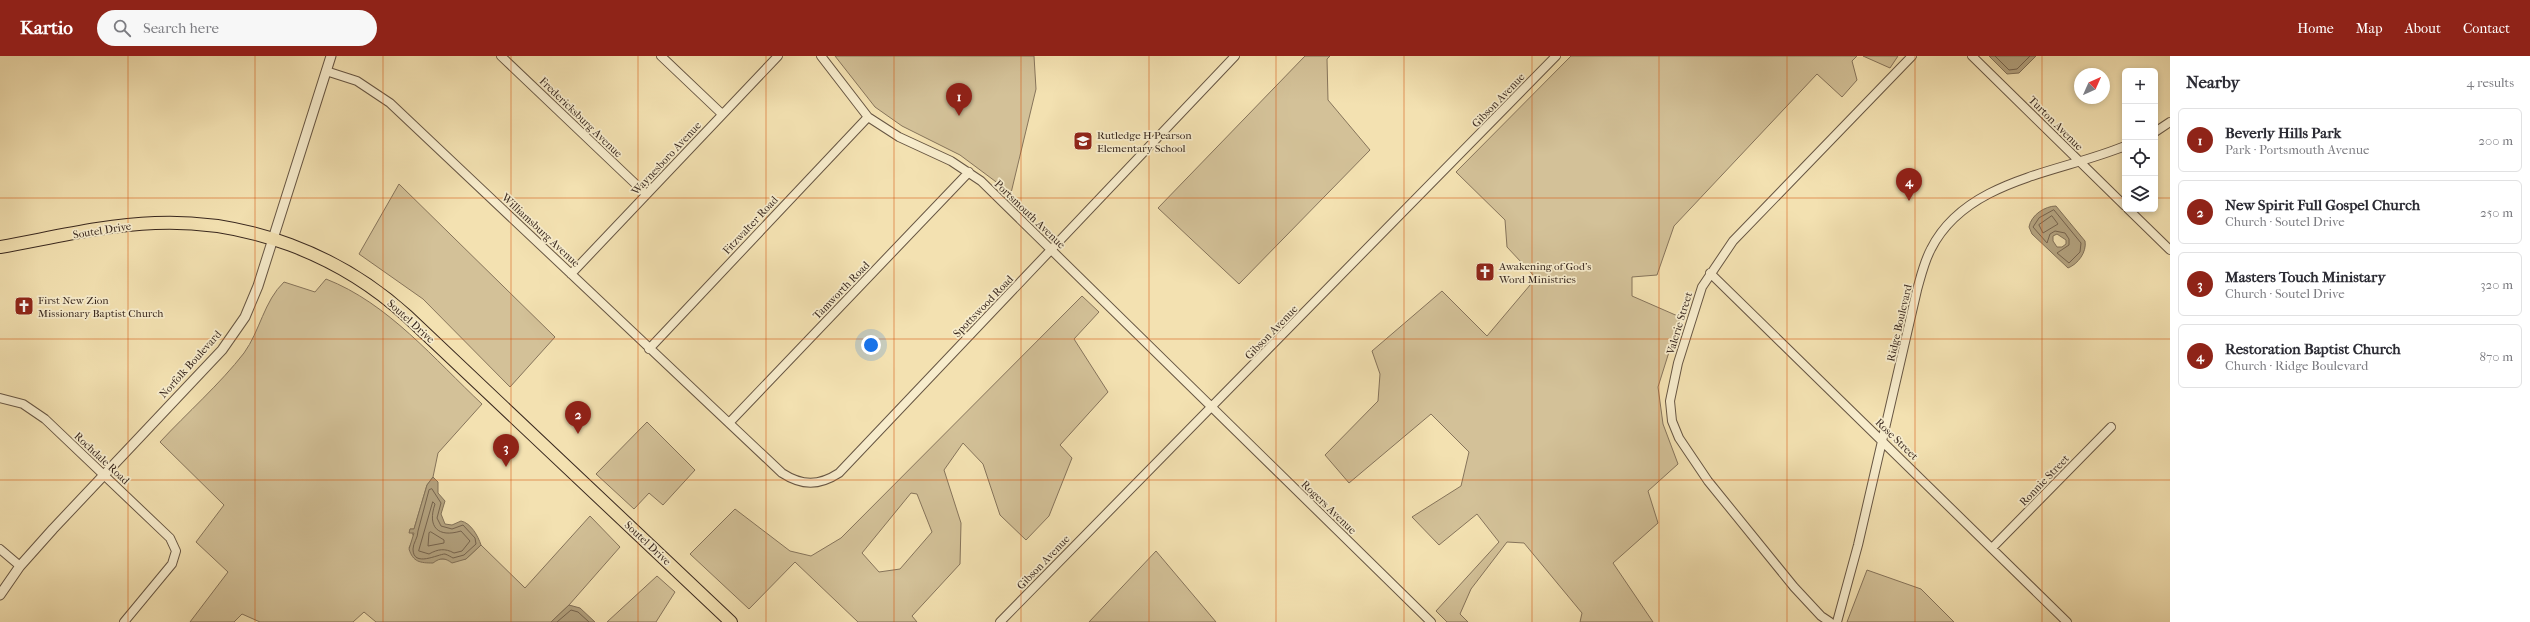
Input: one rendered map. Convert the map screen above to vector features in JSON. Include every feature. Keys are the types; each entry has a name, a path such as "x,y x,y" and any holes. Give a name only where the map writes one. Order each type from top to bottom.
{"main road":[{"name":"Soutel Drive","path":"0,247 122,226 155,223 210,225 241,230 304,250 335,264 367,283 391,302 731,622"}],"street":[{"name":"Norfolk Boulevard","path":"0,595 20,566 222,350 234,333 252,302 331,56"},
{"name":"Fredericksburg Avenue","path":"501,56 646,194"},
{"path":"661,56 722,114"},
{"name":"Waynesboro Avenue","path":"571,274 778,56"},
{"name":"Portsmouth Avenue","path":"821,56 868,116 899,137 951,161 969,172 1212,408"},
{"name":"Spottswood Road","path":"729,423 782,473 791,479 809,484 829,480 839,472 1235,56"},
{"name":"Gibson Avenue","path":"1000,622 1212,408 1556,56"},
{"name":"Valerie Street","path":"1830,622 1821,616 1794,587 1708,481 1676,432 1670,401 1678,363 1702,287 1710,273 1733,241 1912,56"},
{"name":"Turton Avenue","path":"1972,56 2122,203"},
{"name":"Williamsburg Avenue","path":"326,71 357,81 380,95 729,423"},
{"name":"Fitzwalter Road","path":"649,348 868,116"},
{"path":"2158,130 2170,122"},
{"name":"Ridge Boulevard","path":"1837,622 1919,284 1930,250 1939,235 1962,211 1992,191 2122,147"},
{"name":"Tamworth Road","path":"729,423 969,172"},
{"path":"2131,212 2170,250"},
{"name":"Rose Street","path":"1710,273 2067,622"},
{"name":"Rochdale Road","path":"0,398 22,404 34,410 170,538 176,551 172,564 152,585 124,622"},
{"name":"Rogers Avenue","path":"1212,408 1431,622"},
{"name":"Ronnie Street","path":"1992,548 2111,427"},
{"path":"0,549 20,566"}],"shaded area":[{"path":"835,56 1034,56 1036,89 1011,193 960,155 902,126 875,107"},
{"path":"1305,56 1330,56 1327,59 1328,100 1370,150 1239,284 1158,208"},
{"path":"1571,56 1857,56 1852,61 1857,80 1842,97 1817,74 1674,226 1657,275 1632,277 1632,296 1680,317 1658,387 1663,424 1678,464 1648,491 1658,523 1613,563 1653,622 1580,622 1582,613 1524,543 1507,542 1471,589 1460,614 1468,622 1447,622 1436,611 1499,542 1477,514 1439,545 1412,517 1461,486 1469,452 1431,414 1349,483 1325,455 1378,401 1380,374 1372,351 1442,291 1487,336 1536,278 1507,247 1505,220 1456,172"},
{"path":"1863,56 1898,56 1890,68"},
{"path":"399,184 555,337 510,387 423,299 359,254"},
{"path":"326,279 349,289 390,317 428,351 482,404 438,453 433,477 427,485 414,529 410,529 414,537 409,548 439,559 466,559 481,545 525,588 590,516 620,547 569,605 551,622 376,622 364,612 353,622 260,622 242,614 234,622 190,622 228,572 196,542 224,505 160,442 235,365 254,335 272,298 284,282 315,292"},
{"path":"1082,296 1099,312 1074,339 1108,392 1060,445 1072,458 1049,516 1026,540 1000,515 983,464 963,443 944,470 961,523 960,564 912,616 917,622 858,622 795,562 749,609 690,554 735,509 790,551 811,556 841,538","holes":["911,493 917,494 932,532 900,569 879,572 862,553"]},
{"path":"647,422 695,470 663,505 649,493 634,509 596,474"},
{"path":"1156,551 1216,622 1089,622"},
{"path":"1867,570 1921,589 1954,622 1847,622"},
{"path":"657,576 675,592 656,622 607,622"}],"water":[{"path":"1989,56 2036,56 2019,73 2007,74"},
{"path":"2052,206 2056,206 2085,241 2085,249 2081,257 2075,264 2068,268 2032,234 2029,227 2030,223 2039,212","holes":["2057,234 2066,240 2066,244 2062,247 2057,247 2053,241 2053,236"]},
{"path":"433,477 438,482 438,493 445,501 441,514 445,524 452,525 461,521 465,522 474,530 480,541 481,545 466,559 452,563 443,559 433,563 424,563 415,559 409,549 414,533 409,533 410,529 414,529 427,485"},
{"path":"569,605 580,608 595,622 551,622"}],"place":[{"name":"Beverly Hills Park","path":"959,116"},
{"name":"Rutledge H Pearson Elementary School","path":"1083,141"},
{"name":"Restoration Baptist Church","path":"1909,201"},
{"name":"Awakening of God's Word Ministries","path":"1485,272"},
{"name":"First New Zion Missionary Baptist Church","path":"24,306"},
{"name":"New Spirit Full Gospel Church","path":"578,434"},
{"name":"Masters Touch Ministary","path":"506,467"}]}
